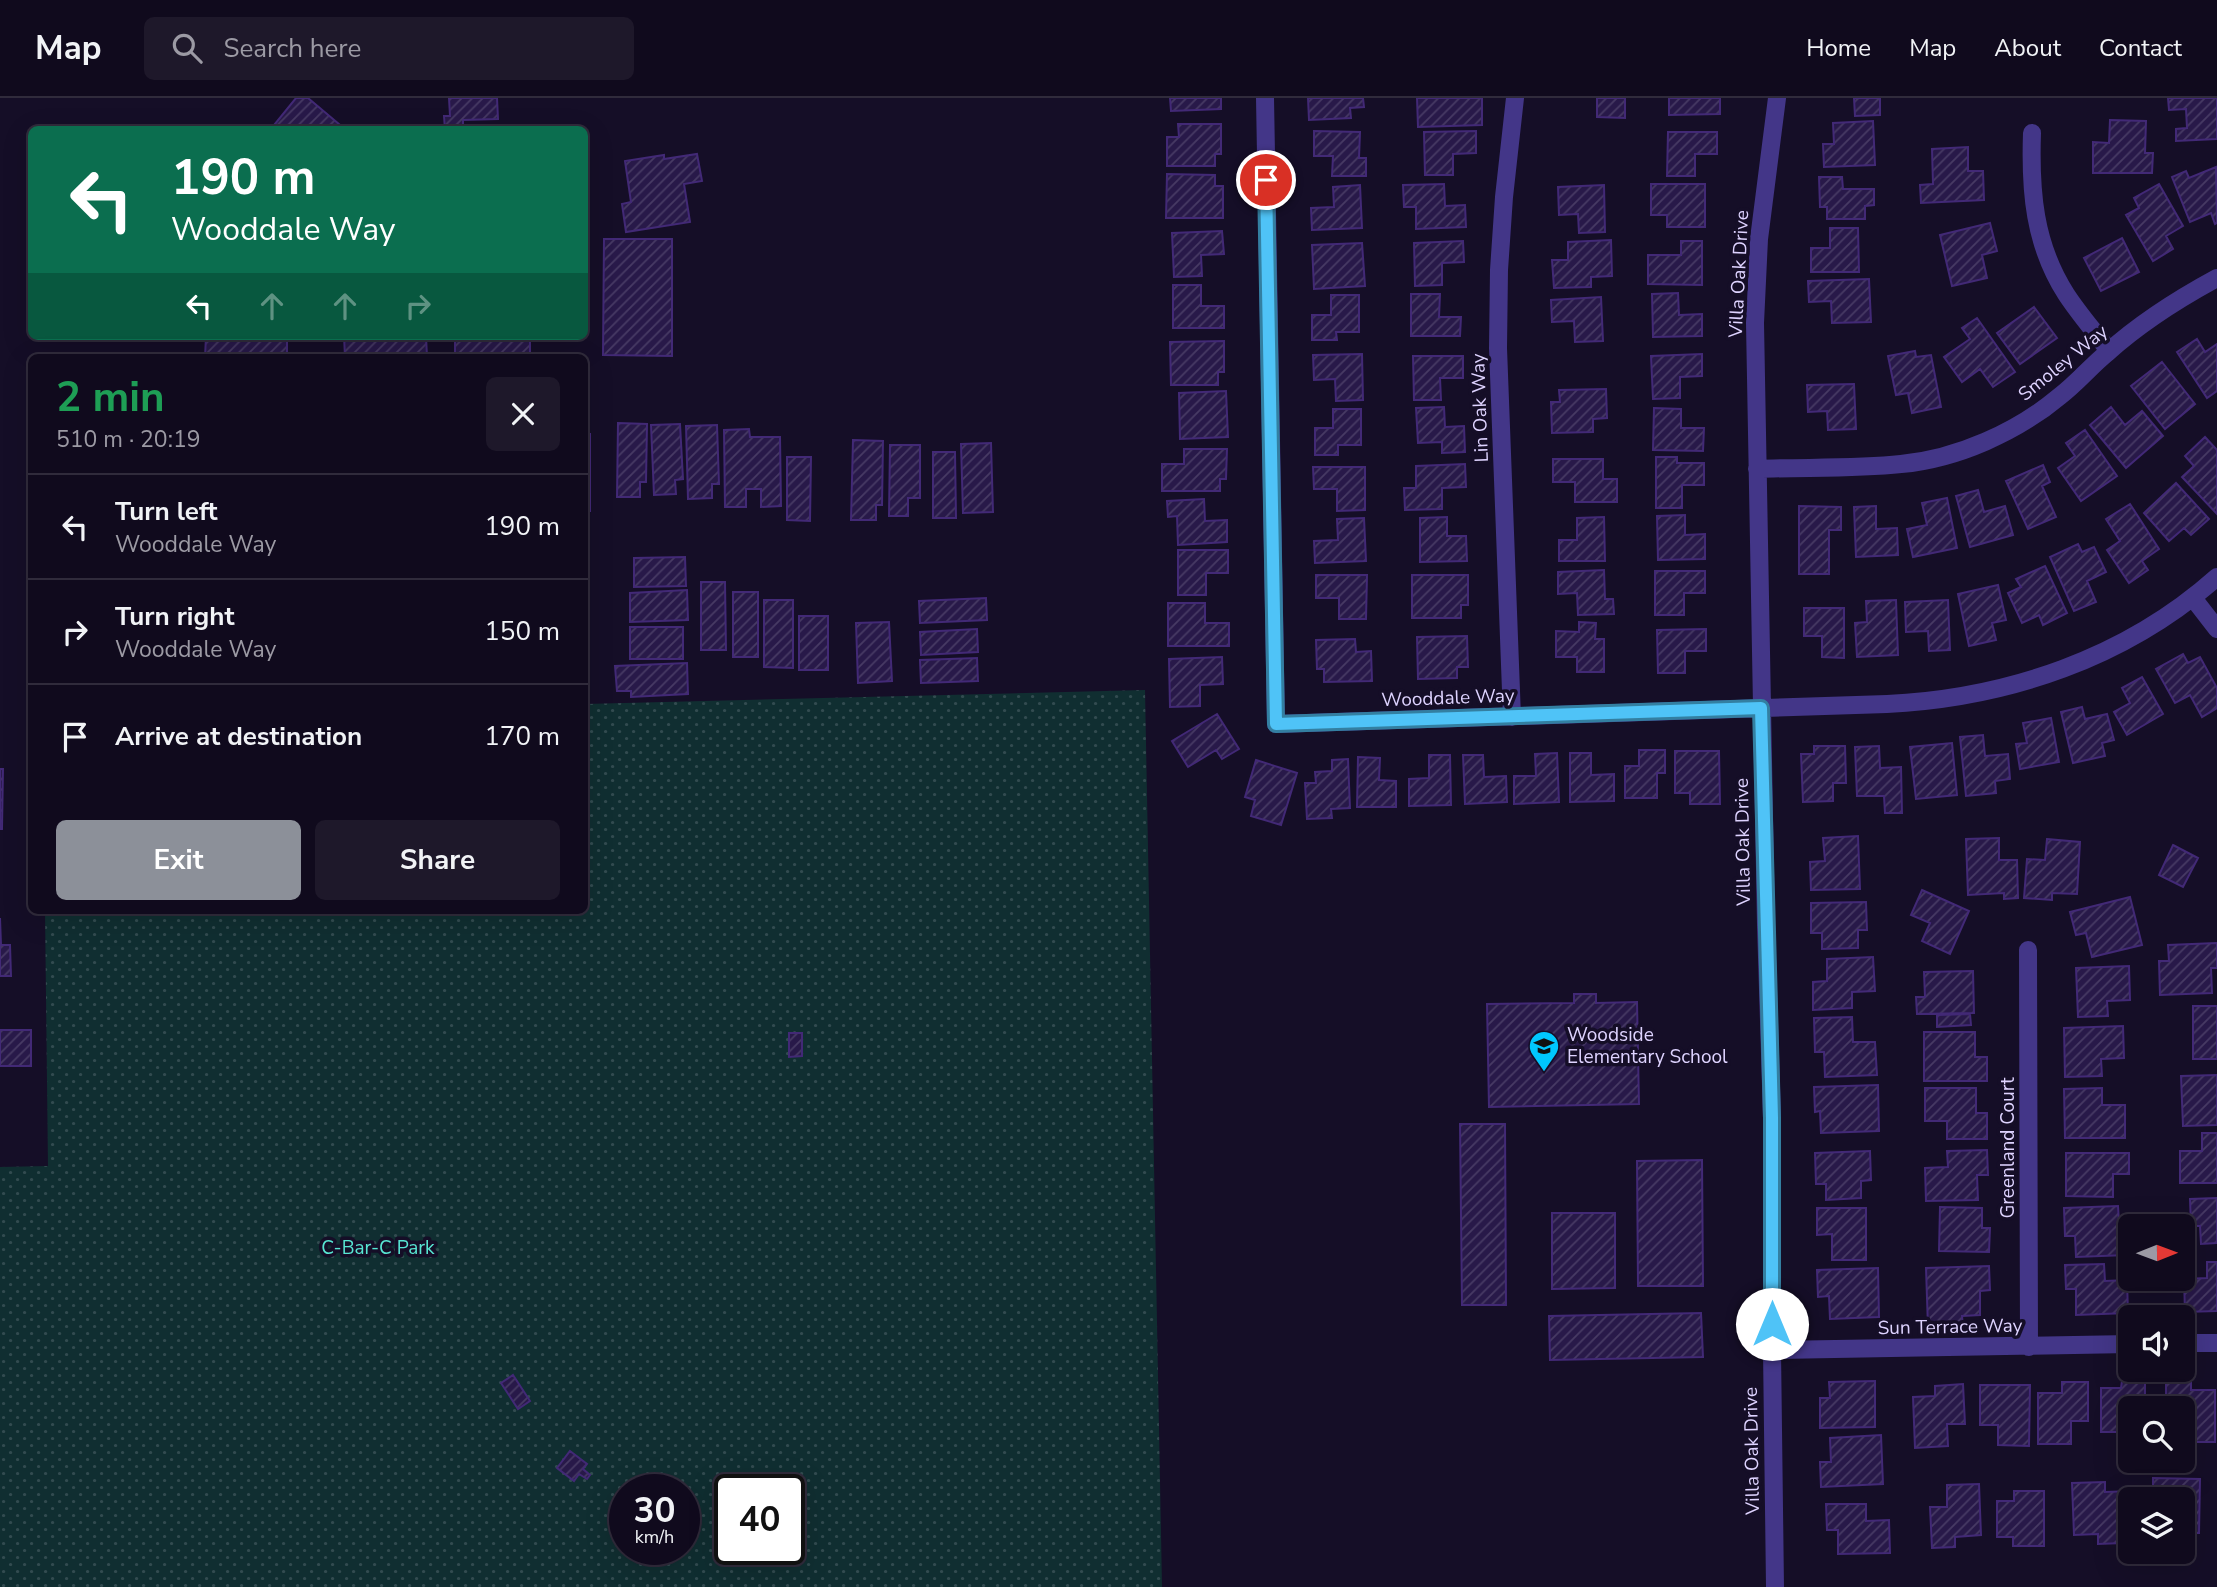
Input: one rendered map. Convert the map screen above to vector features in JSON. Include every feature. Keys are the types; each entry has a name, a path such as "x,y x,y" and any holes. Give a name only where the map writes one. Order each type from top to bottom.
{"street":[{"name":"Wooddale Way","path":"1265,98 1276,724 1911,703 1977,694 2062,670 2090,658 2167,617 2217,577"},
{"name":"Lin Oak Way","path":"1512,717 1498,348 1503,210 1515,98"},
{"name":"Villa Oak Drive","path":"1775,1587 1772,1118 1761,708 1755,323 1757,268 1777,98"},
{"path":"2032,133 2031,186 2043,248 2067,296 2109,351"},
{"name":"Smoley Way","path":"1757,469 1900,464 1936,458 1988,439 2032,416 2060,397 2109,351 2176,302 2217,278"},
{"path":"2193,598 2217,629"},
{"name":"Greenland Court","path":"2028,950 2029,1347"},
{"path":"2195,1343 2217,1343"},
{"name":"Sun Terrace Way","path":"1772,1350 2118,1345"}],"green space":[{"name":"C-Bar-C Park","path":"1145,690 1162,1587 0,1587 0,1167 48,1166 45,914 588,914 588,704"}],"building":[{"path":"296,98 308,98 341,126 273,126"},
{"path":"449,98 497,98 498,119 463,120 463,126 445,126 444,116 450,116"},
{"path":"1170,98 1221,98 1221,109 1171,111"},
{"path":"1308,98 1363,98 1364,107 1350,108 1351,118 1309,120"},
{"path":"1417,98 1482,98 1482,125 1418,127"},
{"path":"1597,98 1625,98 1625,118 1597,117"},
{"path":"1669,98 1720,98 1720,114 1669,115"},
{"path":"1854,98 1880,98 1880,115 1855,116"},
{"path":"2168,98 2217,98 2217,139 2176,141 2176,129 2187,128 2186,109 2169,110"},
{"path":"2110,120 2146,121 2145,153 2153,153 2152,173 2093,173 2093,142 2109,143"},
{"path":"1873,121 1875,165 1824,167 1823,144 1834,144 1833,123"},
{"path":"1178,124 1221,124 1221,154 1215,154 1215,166 1167,166 1167,137 1179,137"},
{"path":"1314,131 1360,132 1359,158 1366,158 1366,176 1332,176 1333,156 1314,156"},
{"path":"1476,131 1476,153 1453,154 1453,175 1425,175 1424,132"},
{"path":"1668,132 1717,132 1717,154 1695,154 1695,176 1667,176"},
{"path":"1968,147 1968,171 1983,171 1984,200 1921,203 1920,185 1933,184 1932,149"},
{"path":"697,154 702,181 684,184 690,222 626,232 622,204 631,202 625,161 664,155 664,159"},
{"path":"2216,167 2217,223 2215,224 2211,213 2190,222 2172,177 2186,171 2189,178"},
{"path":"1167,174 1215,175 1215,186 1223,186 1223,218 1166,218"},
{"path":"1819,177 1842,177 1843,189 1874,189 1874,205 1865,206 1865,219 1827,219 1827,207 1820,207"},
{"path":"1444,184 1445,206 1465,205 1466,227 1416,229 1416,207 1404,207 1403,185"},
{"path":"1651,184 1705,184 1705,227 1667,227 1667,215 1651,215"},
{"path":"2159,184 2183,226 2166,236 2173,249 2153,261 2126,215 2139,208 2134,198"},
{"path":"1360,185 1362,228 1312,230 1311,208 1334,207 1333,187"},
{"path":"1604,185 1605,232 1579,233 1578,214 1559,215 1558,187"},
{"path":"1990,223 1997,251 1982,255 1987,278 1952,286 1940,235"},
{"path":"1830,228 1858,228 1859,272 1811,272 1811,248 1830,248"},
{"path":"1222,231 1224,254 1201,255 1202,276 1174,277 1172,233"},
{"path":"2122,238 2139,272 2101,291 2084,258"},
{"path":"604,239 672,239 672,356 603,355"},
{"path":"1611,240 1612,276 1591,277 1591,287 1554,288 1552,260 1568,260 1568,242"},
{"path":"1463,241 1464,262 1442,263 1442,285 1415,286 1414,243"},
{"path":"1681,241 1702,241 1702,285 1648,284 1648,255 1681,255"},
{"path":"1362,243 1365,286 1314,289 1312,245"},
{"path":"1869,279 1871,322 1832,323 1831,301 1809,302 1808,281"},
{"path":"1173,285 1201,285 1201,306 1224,306 1224,328 1173,328"},
{"path":"1678,293 1679,315 1702,314 1702,336 1653,337 1652,294"},
{"path":"1411,294 1440,294 1439,317 1461,317 1460,336 1411,336"},
{"path":"1331,295 1359,295 1359,332 1336,332 1337,340 1312,340 1312,315 1331,315"},
{"path":"1601,297 1603,341 1575,342 1574,321 1552,322 1551,300"},
{"path":"2034,307 2057,338 2020,364 1997,333"},
{"path":"1977,318 2015,372 1993,387 1980,369 1962,382 1944,357 1970,339 1962,328"},
{"path":"2197,339 2205,352 2217,344 2217,391 2207,398 2177,352"},
{"path":"206,340 287,340 287,354 205,354"},
{"path":"344,340 426,340 427,354 345,354"},
{"path":"455,340 530,340 530,353 455,353"},
{"path":"1224,341 1224,372 1218,372 1218,385 1171,385 1170,342"},
{"path":"1915,351 1916,357 1931,355 1941,407 1912,413 1908,393 1896,395 1888,356"},
{"path":"1362,354 1363,400 1336,401 1335,379 1314,380 1313,355"},
{"path":"1702,354 1702,376 1680,377 1680,398 1653,399 1651,356"},
{"path":"1413,356 1463,356 1463,378 1440,378 1441,400 1414,400"},
{"path":"2162,362 2195,404 2165,429 2131,386"},
{"path":"1854,384 1856,429 1828,430 1827,411 1808,412 1807,385"},
{"path":"1606,389 1607,418 1593,419 1593,432 1552,433 1551,402 1560,402 1559,390"},
{"path":"1226,391 1228,437 1180,439 1179,393"},
{"path":"1444,407 1445,427 1464,426 1465,452 1442,453 1442,442 1418,443 1416,408"},
{"path":"2111,407 2125,425 2142,411 2163,436 2126,468 2090,425"},
{"path":"1654,408 1681,409 1681,428 1704,428 1703,451 1653,450"},
{"path":"1333,409 1361,409 1361,445 1338,445 1338,455 1315,455 1315,428 1333,428"},
{"path":"618,423 647,424 646,482 640,482 640,497 617,497"},
{"path":"680,424 683,479 675,480 676,494 654,495 651,425"},
{"path":"717,425 719,484 712,484 712,498 688,499 686,426"},
{"path":"749,429 750,437 780,437 781,506 761,507 761,489 746,489 746,507 725,507 724,430"},
{"path":"2085,430 2117,476 2081,501 2058,468 2075,456 2066,443"},
{"path":"588,434 590,434 588,511"},
{"path":"2205,437 2217,450 2217,514 2182,477 2194,466 2185,456"},
{"path":"853,440 883,441 882,505 876,505 876,520 851,520"},
{"path":"991,443 993,512 963,513 961,444"},
{"path":"890,445 920,445 920,498 908,498 908,516 889,516"},
{"path":"1184,449 1227,449 1226,479 1220,479 1220,491 1162,491 1162,464 1184,464"},
{"path":"933,452 955,452 956,518 933,518"},
{"path":"787,457 811,457 810,521 787,520"},
{"path":"1656,457 1677,457 1677,463 1704,463 1704,485 1682,485 1682,508 1656,508"},
{"path":"1553,459 1603,459 1603,479 1617,479 1617,502 1575,502 1575,482 1553,482"},
{"path":"1465,464 1466,487 1442,488 1442,509 1405,510 1404,488 1416,488 1416,466"},
{"path":"2043,465 2050,482 2042,486 2056,517 2028,529 2006,481"},
{"path":"1313,467 1365,467 1365,510 1337,511 1337,489 1314,489"},
{"path":"2176,483 2209,519 2191,535 2184,528 2169,541 2144,513"},
{"path":"1978,490 1984,512 2005,506 2013,535 1970,547 1956,496"},
{"path":"1947,498 1957,548 1913,557 1907,529 1927,525 1922,503"},
{"path":"1204,499 1205,521 1227,520 1227,542 1178,545 1177,516 1168,517 1167,501"},
{"path":"2130,504 2159,549 2142,561 2148,570 2129,583 2107,550 2120,541 2106,519"},
{"path":"1799,506 1841,507 1841,530 1829,530 1829,574 1799,574"},
{"path":"1876,506 1876,529 1897,528 1898,555 1856,557 1854,507"},
{"path":"1685,515 1685,535 1705,534 1705,559 1658,560 1657,516"},
{"path":"1447,517 1447,536 1466,536 1467,561 1420,562 1420,518"},
{"path":"1604,517 1605,561 1559,561 1559,540 1577,540 1577,518"},
{"path":"1364,518 1366,561 1315,563 1314,541 1338,540 1337,519"},
{"path":"2078,544 2082,552 2094,547 2106,572 2087,581 2096,602 2074,611 2050,557"},
{"path":"1178,550 1228,550 1228,573 1206,573 1206,595 1178,595"},
{"path":"685,557 686,586 634,587 634,558"},
{"path":"2045,566 2067,613 2043,625 2039,615 2022,623 2008,593 2021,587 2016,579"},
{"path":"1604,570 1605,599 1613,599 1614,614 1578,615 1577,593 1558,594 1558,572"},
{"path":"1655,571 1705,571 1705,593 1684,593 1684,615 1655,615"},
{"path":"1316,575 1367,575 1366,619 1339,619 1339,598 1316,598"},
{"path":"1412,575 1468,575 1468,605 1461,605 1461,618 1412,618"},
{"path":"701,582 725,582 726,650 701,650"},
{"path":"1998,585 2006,620 1992,623 1996,640 1969,646 1958,594"},
{"path":"687,590 688,620 630,622 630,593"},
{"path":"733,592 758,592 758,657 733,657"},
{"path":"986,598 987,620 920,623 919,601"},
{"path":"764,600 793,600 793,668 764,667"},
{"path":"1896,600 1898,655 1857,657 1855,623 1867,622 1866,601"},
{"path":"1948,600 1950,650 1929,651 1928,631 1906,632 1905,602"},
{"path":"1168,603 1205,603 1205,623 1229,623 1229,646 1168,646"},
{"path":"1804,608 1844,608 1844,658 1822,657 1822,636 1804,636"},
{"path":"799,616 828,616 828,670 799,670"},
{"path":"889,622 892,681 858,683 856,623"},
{"path":"1579,622 1596,623 1595,639 1604,639 1604,672 1577,672 1577,657 1556,657 1556,631 1579,632"},
{"path":"630,627 683,627 683,659 630,659"},
{"path":"977,629 978,652 921,655 920,632"},
{"path":"1706,629 1706,651 1685,651 1685,673 1658,673 1657,630"},
{"path":"1467,636 1468,667 1457,667 1457,678 1418,679 1417,637"},
{"path":"1355,639 1356,652 1371,651 1372,681 1324,682 1324,669 1317,669 1316,640"},
{"path":"2183,654 2188,663 2200,657 2217,688 2217,708 2202,717 2190,695 2175,703 2156,669"},
{"path":"1222,657 1223,684 1200,685 1200,706 1170,707 1169,659"},
{"path":"977,658 978,681 921,683 920,660"},
{"path":"687,663 688,694 631,697 631,691 617,691 615,666"},
{"path":"2142,677 2163,714 2127,735 2114,712 2130,703 2122,688"},
{"path":"2082,707 2085,719 2107,714 2114,740 2102,743 2105,756 2073,763 2061,712"},
{"path":"1217,714 1239,749 1222,759 1216,750 1188,767 1172,741"},
{"path":"2051,718 2059,762 2020,769 2016,744 2027,743 2023,723"},
{"path":"1983,735 1985,756 2008,754 2010,779 1995,781 1996,793 1966,796 1960,737"},
{"path":"1952,743 1957,795 1916,799 1910,747"},
{"path":"1814,746 1845,746 1846,783 1833,783 1833,801 1803,802 1801,754 1814,754"},
{"path":"1879,746 1880,768 1901,767 1902,813 1885,813 1884,796 1857,796 1855,747"},
{"path":"1639,750 1665,750 1665,773 1657,773 1657,798 1625,798 1625,766 1639,766"},
{"path":"1675,751 1719,751 1720,804 1690,804 1690,793 1675,793"},
{"path":"1557,753 1559,802 1514,804 1514,776 1536,776 1535,754"},
{"path":"1570,753 1591,753 1591,775 1614,774 1614,801 1570,802"},
{"path":"1429,755 1450,755 1451,805 1409,806 1409,779 1429,778"},
{"path":"1463,755 1483,755 1484,777 1506,776 1507,802 1465,804"},
{"path":"1358,757 1380,758 1379,780 1396,781 1396,807 1357,807"},
{"path":"1348,759 1350,808 1331,809 1332,818 1307,819 1305,783 1316,783 1315,772 1332,771 1332,760"},
{"path":"1256,760 1297,773 1281,825 1251,816 1255,800 1245,797"},
{"path":"0,769 3,769 2,829 0,829"},
{"path":"1858,836 1860,889 1811,890 1810,862 1825,861 1823,838"},
{"path":"1999,838 1999,860 2017,860 2018,898 2004,899 2004,893 1968,895 1966,839"},
{"path":"2047,839 2080,842 2077,894 2052,893 2052,900 2024,898 2027,859 2045,860"},
{"path":"2173,845 2198,858 2183,887 2159,875"},
{"path":"1922,890 1969,911 1950,954 1922,941 1930,923 1911,915"},
{"path":"2130,897 2142,945 2092,957 2086,933 2076,935 2070,912"},
{"path":"1866,902 1867,930 1858,930 1858,948 1822,949 1822,933 1811,933 1811,903"},
{"path":"0,918 1,945 10,945 11,976 0,976"},
{"path":"2217,943 2217,968 2211,968 2212,993 2160,995 2159,961 2169,961 2168,945"},
{"path":"1873,957 1875,991 1852,992 1852,1008 1813,1010 1813,982 1827,981 1827,959"},
{"path":"2129,966 2130,1000 2107,1001 2108,1016 2078,1017 2076,968"},
{"path":"1973,971 1974,1013 1917,1014 1916,997 1925,997 1924,972"},
{"path":"1574,994 1596,994 1596,1003 1637,1002 1639,1104 1489,1107 1487,1004 1574,1003"},
{"path":"2193,1006 2217,1006 2217,1059 2193,1059"},
{"path":"1970,1014 1971,1025 1937,1027 1937,1015"},
{"path":"1852,1017 1853,1042 1875,1042 1877,1075 1825,1077 1824,1052 1815,1052 1814,1018"},
{"path":"2123,1026 2124,1058 2101,1059 2102,1076 2065,1077 2064,1028"},
{"path":"0,1030 31,1030 31,1066 0,1066"},
{"path":"1924,1032 1975,1032 1975,1057 1987,1057 1987,1081 1924,1081"},
{"path":"789,1033 802,1033 802,1056 789,1057"},
{"path":"2217,1075 2217,1125 2183,1126 2181,1076"},
{"path":"1878,1085 1879,1131 1821,1133 1820,1111 1815,1112 1814,1087"},
{"path":"1925,1088 1976,1088 1976,1113 1987,1113 1987,1139 1947,1139 1947,1121 1925,1121"},
{"path":"2102,1088 2102,1105 2125,1105 2125,1138 2065,1138 2064,1089"},
{"path":"1460,1124 1505,1124 1506,1305 1462,1305"},
{"path":"2202,1133 2217,1133 2217,1183 2180,1183 2180,1151 2202,1151"},
{"path":"1987,1150 1988,1175 1977,1175 1978,1200 1926,1201 1925,1168 1948,1167 1947,1151"},
{"path":"1870,1151 1871,1180 1861,1181 1861,1198 1826,1200 1826,1184 1816,1184 1815,1153"},
{"path":"2066,1153 2129,1153 2129,1174 2113,1174 2113,1197 2066,1196"},
{"path":"1702,1160 1703,1286 1638,1286 1637,1161"},
{"path":"2217,1198 2217,1243 2201,1244 2200,1226 2195,1226 2195,1214 2191,1214 2190,1199"},
{"path":"2118,1206 2118,1255 2076,1257 2075,1236 2065,1236 2064,1208"},
{"path":"1940,1207 1982,1208 1982,1228 1990,1228 1989,1252 1939,1251"},
{"path":"1817,1208 1866,1208 1866,1260 1832,1260 1832,1234 1817,1235"},
{"path":"1552,1213 1615,1213 1615,1288 1552,1289"},
{"path":"2207,1262 2217,1262 2217,1311 2195,1312 2195,1305 2185,1305 2184,1292 2195,1291 2195,1279 2207,1278"},
{"path":"2104,1264 2105,1281 2118,1280 2118,1292 2127,1292 2128,1305 2118,1305 2118,1313 2076,1315 2076,1289 2066,1289 2065,1265"},
{"path":"1989,1266 1990,1290 1980,1291 1980,1315 1962,1316 1963,1326 1928,1328 1926,1268"},
{"path":"1878,1268 1879,1317 1830,1319 1829,1296 1818,1297 1817,1270"},
{"path":"1701,1313 1703,1357 1550,1360 1549,1316"},
{"path":"513,1375 530,1401 518,1409 501,1383"},
{"path":"1875,1381 1875,1427 1820,1428 1820,1398 1830,1398 1829,1382"},
{"path":"2062,1382 2088,1382 2088,1421 2071,1421 2071,1444 2038,1444 2038,1393 2062,1393"},
{"path":"2122,1382 2145,1382 2145,1396 2118,1396 2118,1432 2101,1432 2101,1388 2121,1388"},
{"path":"2166,1382 2191,1382 2191,1390 2215,1390 2215,1442 2195,1442 2195,1396 2166,1396"},
{"path":"1963,1384 1965,1424 1947,1424 1948,1446 1915,1448 1913,1397 1935,1396 1935,1386"},
{"path":"1980,1385 2030,1385 2029,1446 1998,1445 1998,1425 1980,1425"},
{"path":"1881,1435 1883,1484 1821,1487 1820,1462 1831,1462 1830,1438"},
{"path":"570,1451 587,1464 583,1469 590,1475 587,1479 579,1474 574,1481 557,1468"},
{"path":"2153,1478 2200,1479 2199,1533 2195,1533 2195,1487 2153,1487"},
{"path":"2105,1482 2105,1492 2118,1492 2118,1543 2098,1544 2098,1534 2074,1535 2072,1483"},
{"path":"1979,1484 1981,1535 1955,1537 1955,1547 1932,1548 1930,1507 1947,1507 1947,1485"},
{"path":"2014,1491 2044,1491 2044,1546 2013,1546 2013,1537 1997,1537 1997,1501 2014,1501"},
{"path":"1826,1504 1866,1504 1866,1521 1889,1520 1890,1553 1838,1554 1838,1530 1827,1530"}],"place":[{"name":"Woodside Elementary School","path":"1544,1073"}],"route":[{"path":"1266,180 1276,724 1761,708 1772,1118 1772,1324"}]}
